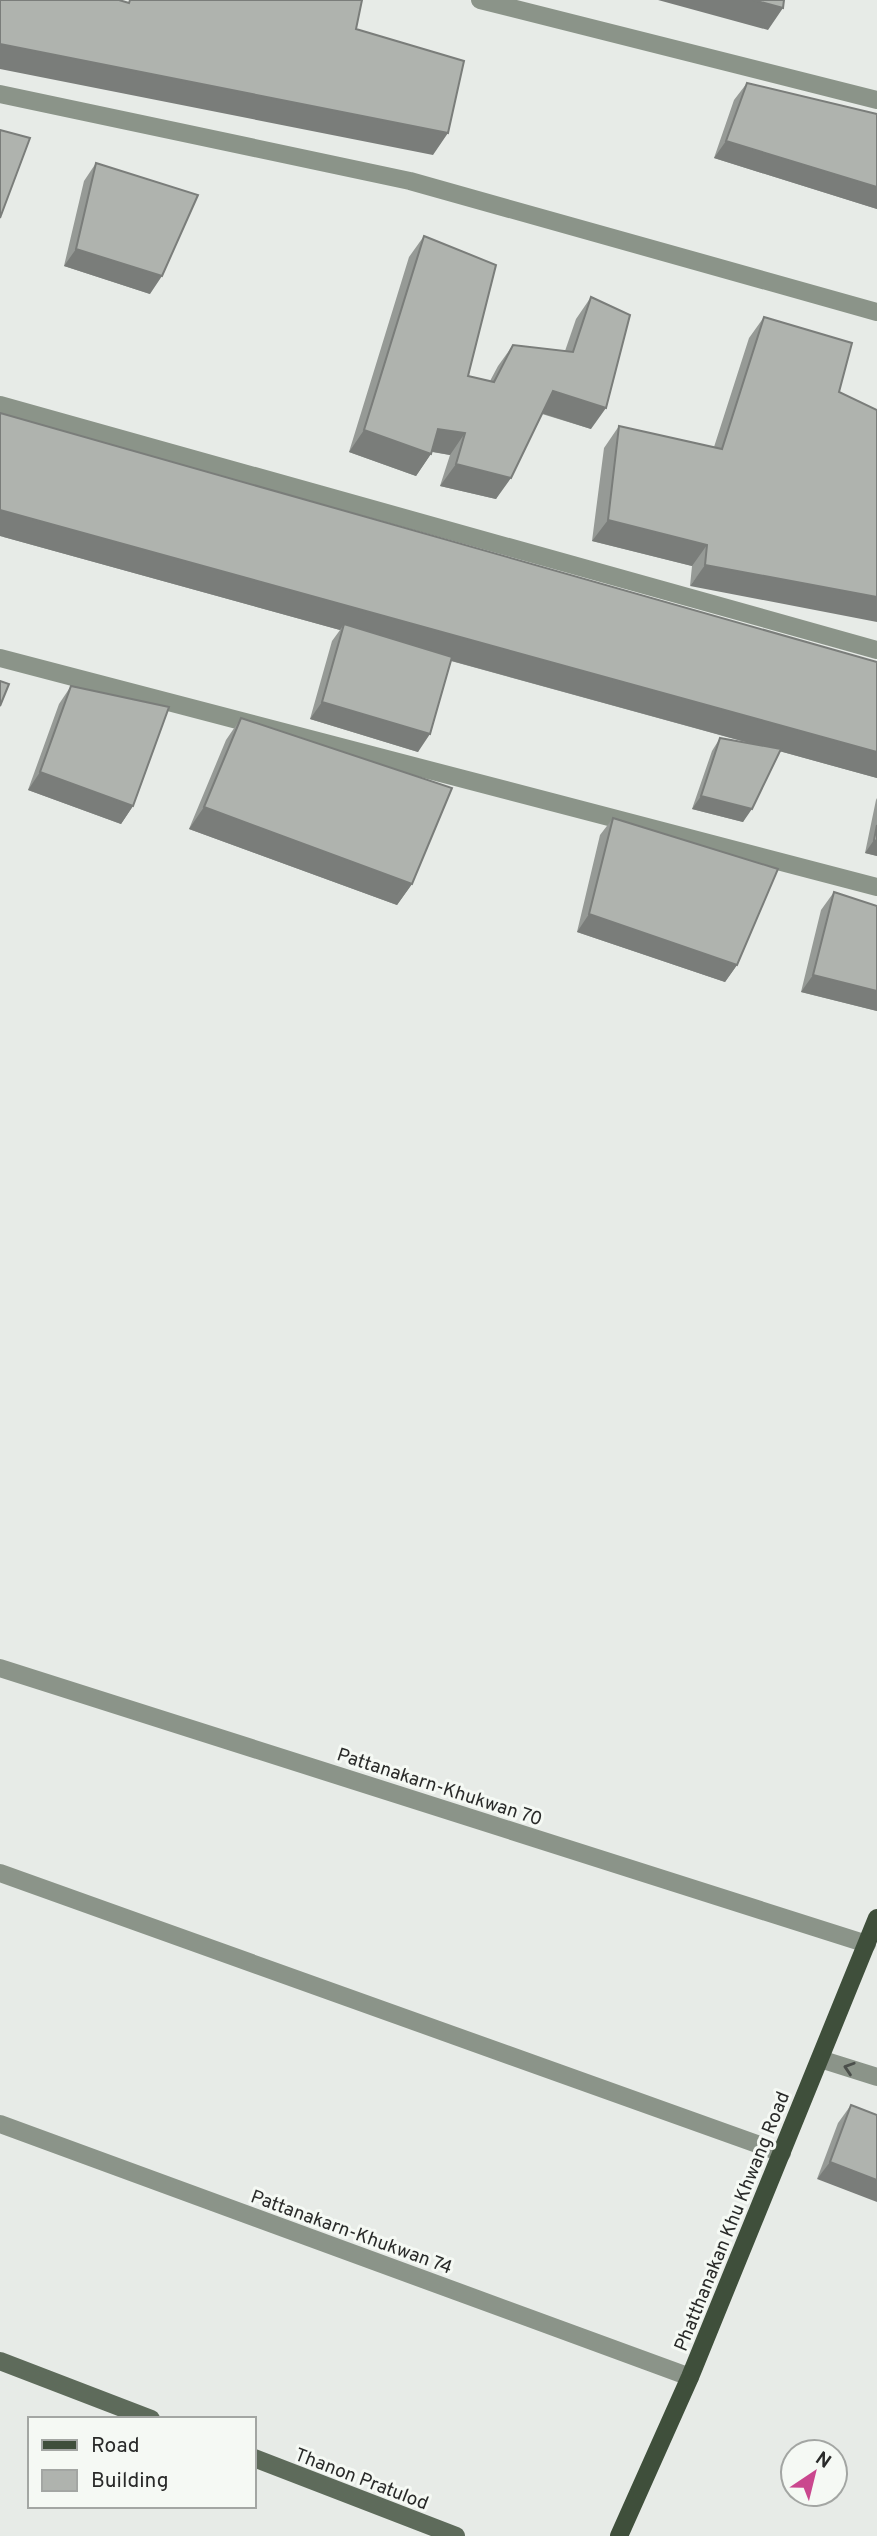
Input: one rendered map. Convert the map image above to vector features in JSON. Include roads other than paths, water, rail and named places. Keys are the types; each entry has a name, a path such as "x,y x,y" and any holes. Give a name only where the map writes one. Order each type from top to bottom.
{"main road":[{"name":"Phatthanakan Khu Khwang Road","path":"619,2536 690,2377 877,1918"}],"street":[{"path":"480,0 877,100"},
{"path":"0,94 410,181 877,312"},
{"path":"0,405 877,650"},
{"path":"0,657 877,887"},
{"name":"Pattanakarn-Khukwan 70","path":"0,1668 867,1944"},
{"path":"0,1873 782,2153"},
{"path":"820,2059 877,2077"},
{"name":"Pattanakarn-Khukwan 74","path":"0,2124 690,2377"},
{"path":"0,2361 146,2417"},
{"name":"Thanon Pratulod","path":"256,2459 456,2536"}]}
